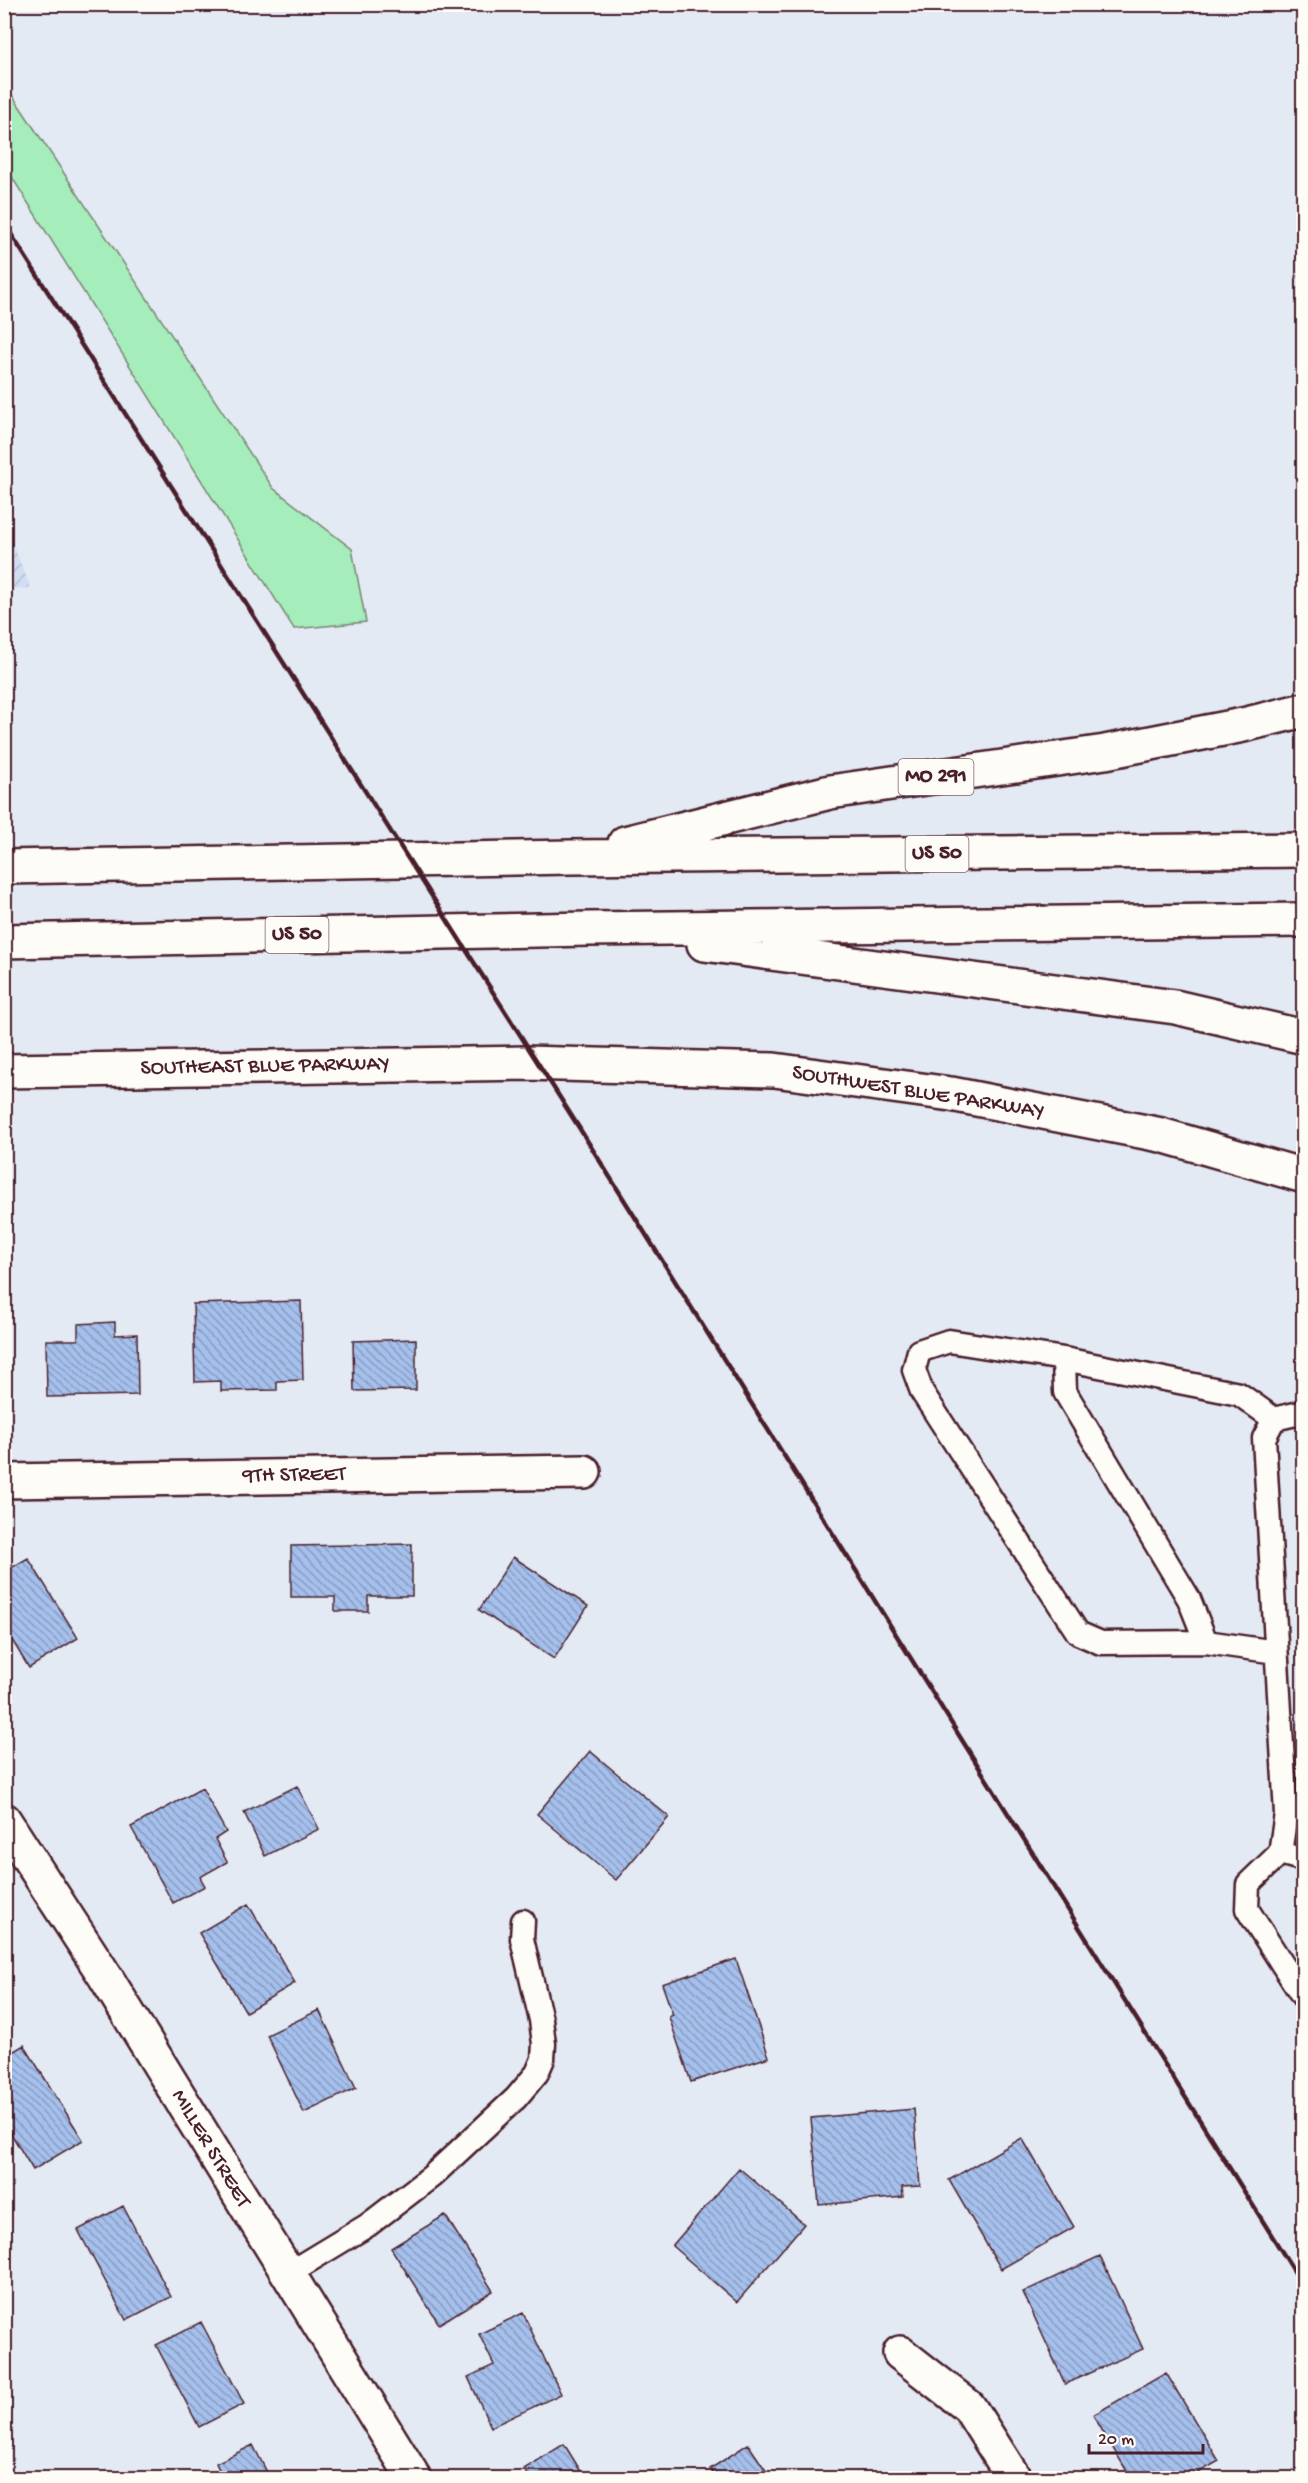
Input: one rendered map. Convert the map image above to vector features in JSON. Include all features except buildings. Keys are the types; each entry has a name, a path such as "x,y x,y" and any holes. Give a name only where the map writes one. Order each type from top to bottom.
{"main road":[{"name":"MO 291","path":"570,857 830,792 1105,752 1243,725 1304,710"},
{"name":"US 50","path":"4,867 570,857 1304,850"},
{"name":"US 50","path":"4,942 589,929 1304,920"},
{"path":"589,929 1175,1007 1304,1037"},
{"name":"SOUTHEAST BLUE PARKWAY","path":"4,1071 526,1064"},
{"name":"SOUTHWEST BLUE PARKWAY","path":"526,1064 774,1070 951,1094 1161,1135 1304,1176"},
{"name":"9TH STREET","path":"4,1481 584,1472"},
{"name":"MILLER STREET","path":"4,1820 105,1976 414,2478"},
{"path":"900,2353 969,2407 1014,2478"}],"lane":[{"path":"1276,1652 1206,1642 1101,1643 1078,1633 922,1392 914,1370 919,1351 949,1341 1064,1359 1239,1394 1274,1419 1304,1412"},
{"path":"1064,1359 1065,1392 1189,1599 1206,1642"},
{"path":"1274,1419 1264,1438 1286,1814 1280,1853 1248,1884 1247,1909 1304,1998"},
{"path":"1280,1853 1304,1860"},
{"path":"287,2274 368,2225 432,2176 516,2098 537,2073 543,2059 544,2044 541,2020 522,1939 523,1921"}],"shaded area":[{"path":"5,526 31,588 5,589"}],"green space":[{"path":"4,83 273,488 352,549 366,622 294,629 5,166"}],"railway":[{"path":"4,223 578,1126 1304,2287"},
{"path":"4,268 8,272"}]}
